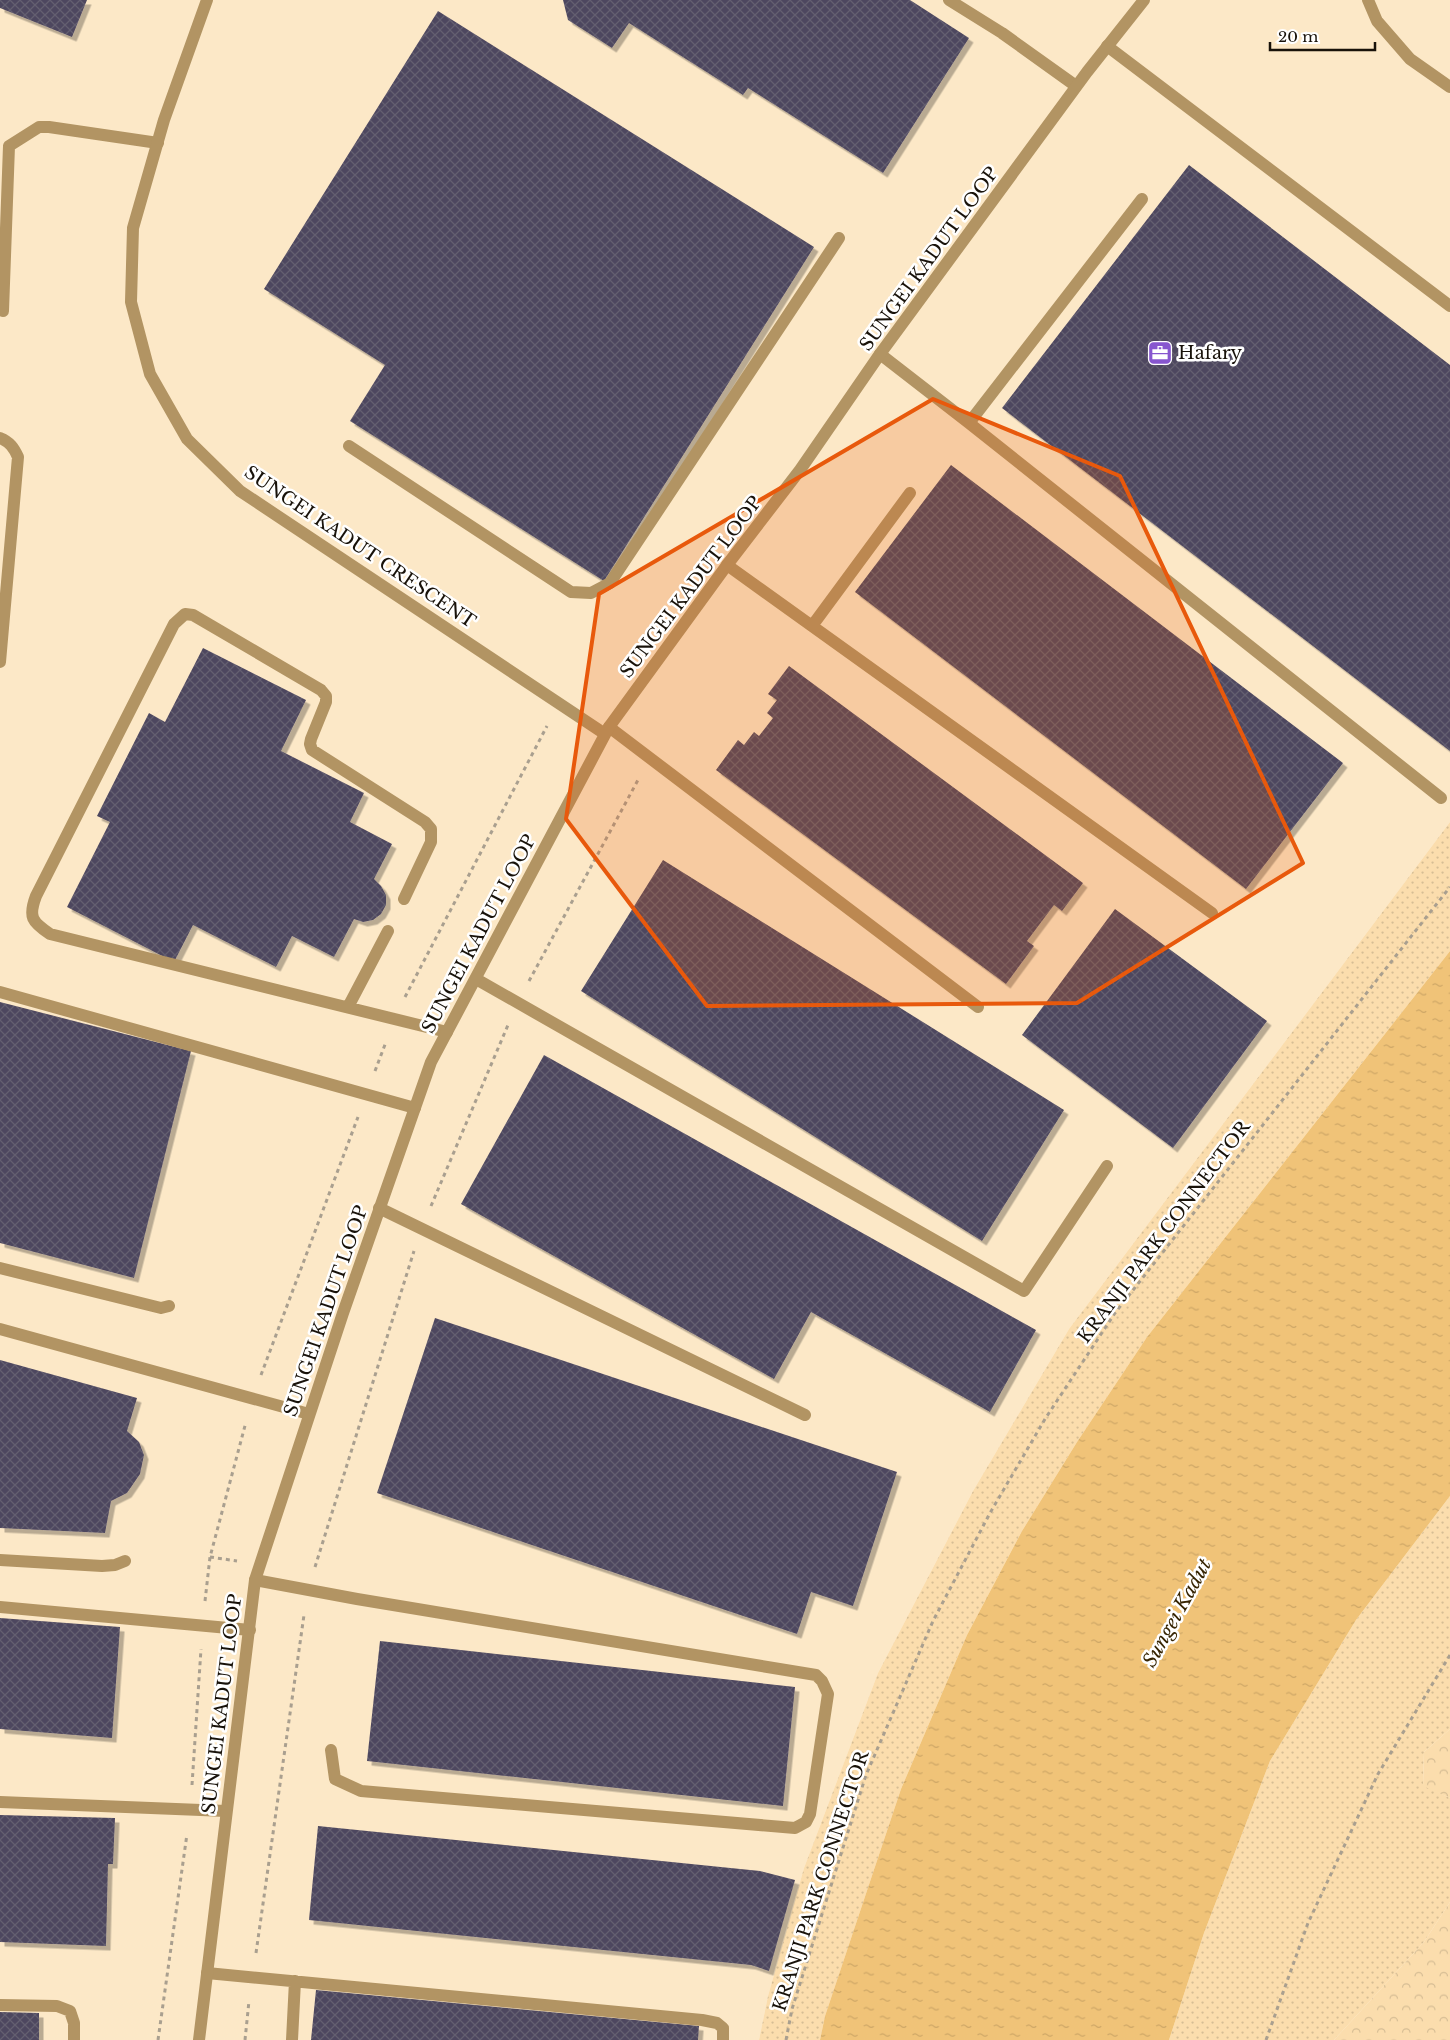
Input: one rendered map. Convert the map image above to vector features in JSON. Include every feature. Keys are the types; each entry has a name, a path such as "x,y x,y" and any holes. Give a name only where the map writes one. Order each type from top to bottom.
{"street":[{"name":"SUNGEI KADUT CRESCENT","path":"207,0 158,143 134,228 131,302 150,374 187,439 240,490 650,758 978,1007"},
{"path":"949,0 1002,33 1076,86"},
{"name":"SUNGEI KADUT LOOP","path":"199,2040 250,1630 254,1580 379,1208 431,1062 607,730 727,565 800,470 880,354 1076,86 1144,0"},
{"path":"1368,0 1377,21 1410,59 1450,87"},
{"path":"1107,46 1450,306"},
{"path":"3,311 5,144 39,127 158,143"},
{"path":"969,423 1142,199"},
{"path":"349,446 571,592 591,593 610,583 839,238"},
{"path":"880,354 1441,798"},
{"path":"0,438 8,442 18,457 0,662"},
{"path":"812,626 910,493"},
{"path":"727,565 1212,913"},
{"path":"404,899 431,842 431,829 425,822 312,750 311,739 325,705 326,696 321,690 193,615 185,614 178,618 169,633 36,896 32,908 32,918 38,926 50,934 447,1032"},
{"path":"348,1007 388,931"},
{"path":"476,978 1024,1291 1107,1166"},
{"path":"0,992 415,1108"},
{"path":"379,1208 805,1415"},
{"path":"0,1268 161,1308 169,1306"},
{"path":"0,1329 309,1414"},
{"path":"0,1560 102,1566 115,1565 125,1561"},
{"path":"254,1580 816,1675 822,1681 828,1694 810,1814 806,1822 795,1828 361,1792 335,1779 330,1750"},
{"path":"0,1607 250,1630"},
{"path":"0,1802 226,1811"},
{"path":"207,1972 702,2020 717,2022 724,2028 723,2040"},
{"path":"292,2040 296,1981"},
{"path":"0,2005 58,2006 70,2011 74,2023 74,2040"}],"path":[{"path":"244,2040 308,1589 421,1228 518,1002 650,758"},
{"name":"KRANJI PARK CONNECTOR","path":"786,2040 792,2009 866,1775 933,1621 990,1513 1044,1419 1115,1313 1450,887"},
{"path":"1266,2040 1308,1923 1378,1774 1450,1655"}],"highlighted area":[{"path":"933,399 1120,476 1303,863 1077,1003 707,1006 566,819 599,594"}],"shaded area":[{"path":"0,0 1450,0 1450,822 1069,1329 973,1491 878,1673 804,1868 768,1996 759,2040 0,2040"}],"green space":[{"path":"1450,822 1450,951 1147,1337 1077,1442 1022,1531 967,1635 901,1789 825,2016 820,2040 759,2040 768,1996 804,1868 878,1673 973,1491 1069,1329"},
{"path":"1450,1496 1450,1729 1424,1752 1423,1785 1450,1798 1450,1902 1424,1942 1334,2040 1169,2040 1204,1933 1270,1761 1356,1620"},
{"path":"1450,1729 1450,1798 1423,1786 1424,1752"},
{"path":"1450,1902 1450,2040 1334,2040 1424,1942"}],"water":[{"name":"Sungei Kadut","path":"1450,951 1450,1496 1356,1620 1270,1761 1204,1933 1169,2040 820,2040 825,2016 901,1789 967,1635 1022,1531 1077,1442 1147,1337"}],"building":[{"path":"0,0 87,0 72,37 0,8"},
{"path":"563,0 910,0 969,38 883,173 748,88 743,95 629,23 612,48 568,20"},
{"path":"438,11 814,247 604,581 350,421 385,365 264,289"},
{"path":"1189,165 1450,365 1450,751 1002,408"},
{"path":"951,465 1343,763 1246,889 855,592"},
{"path":"203,648 306,700 281,751 364,793 350,822 392,844 374,879 386,895 386,905 381,914 373,920 363,922 354,919 334,957 292,936 276,967 193,925 174,962 67,907 110,822 97,816 149,713 165,722"},
{"path":"789,666 1083,883 1062,911 1054,905 1027,941 1034,946 1006,984 716,770 738,740 744,745 754,732 759,736 773,718 767,713 777,700 768,694"},
{"path":"663,860 1064,1110 982,1241 581,991"},
{"path":"1115,909 1267,1021 1173,1148 1022,1035"},
{"path":"0,1002 191,1051 134,1278 0,1243"},
{"path":"544,1055 1036,1330 990,1412 811,1312 774,1379 461,1204"},
{"path":"435,1318 897,1472 853,1606 811,1592 797,1634 377,1493"},
{"path":"0,1360 137,1398 127,1431 139,1442 144,1455 140,1474 127,1493 111,1501 105,1533 0,1528"},
{"path":"0,1618 120,1627 112,1738 0,1729"},
{"path":"380,1641 795,1687 783,1806 367,1761"},
{"path":"0,1815 115,1818 113,1864 108,1864 106,1946 0,1942"},
{"path":"318,1826 760,1871 795,1880 769,1971 751,1965 309,1920"},
{"path":"316,1990 699,2026 698,2040 311,2040"},
{"path":"0,2012 39,2013 39,2040 0,2040"}],"place":[{"name":"Hafary","path":"1160,353"}]}
